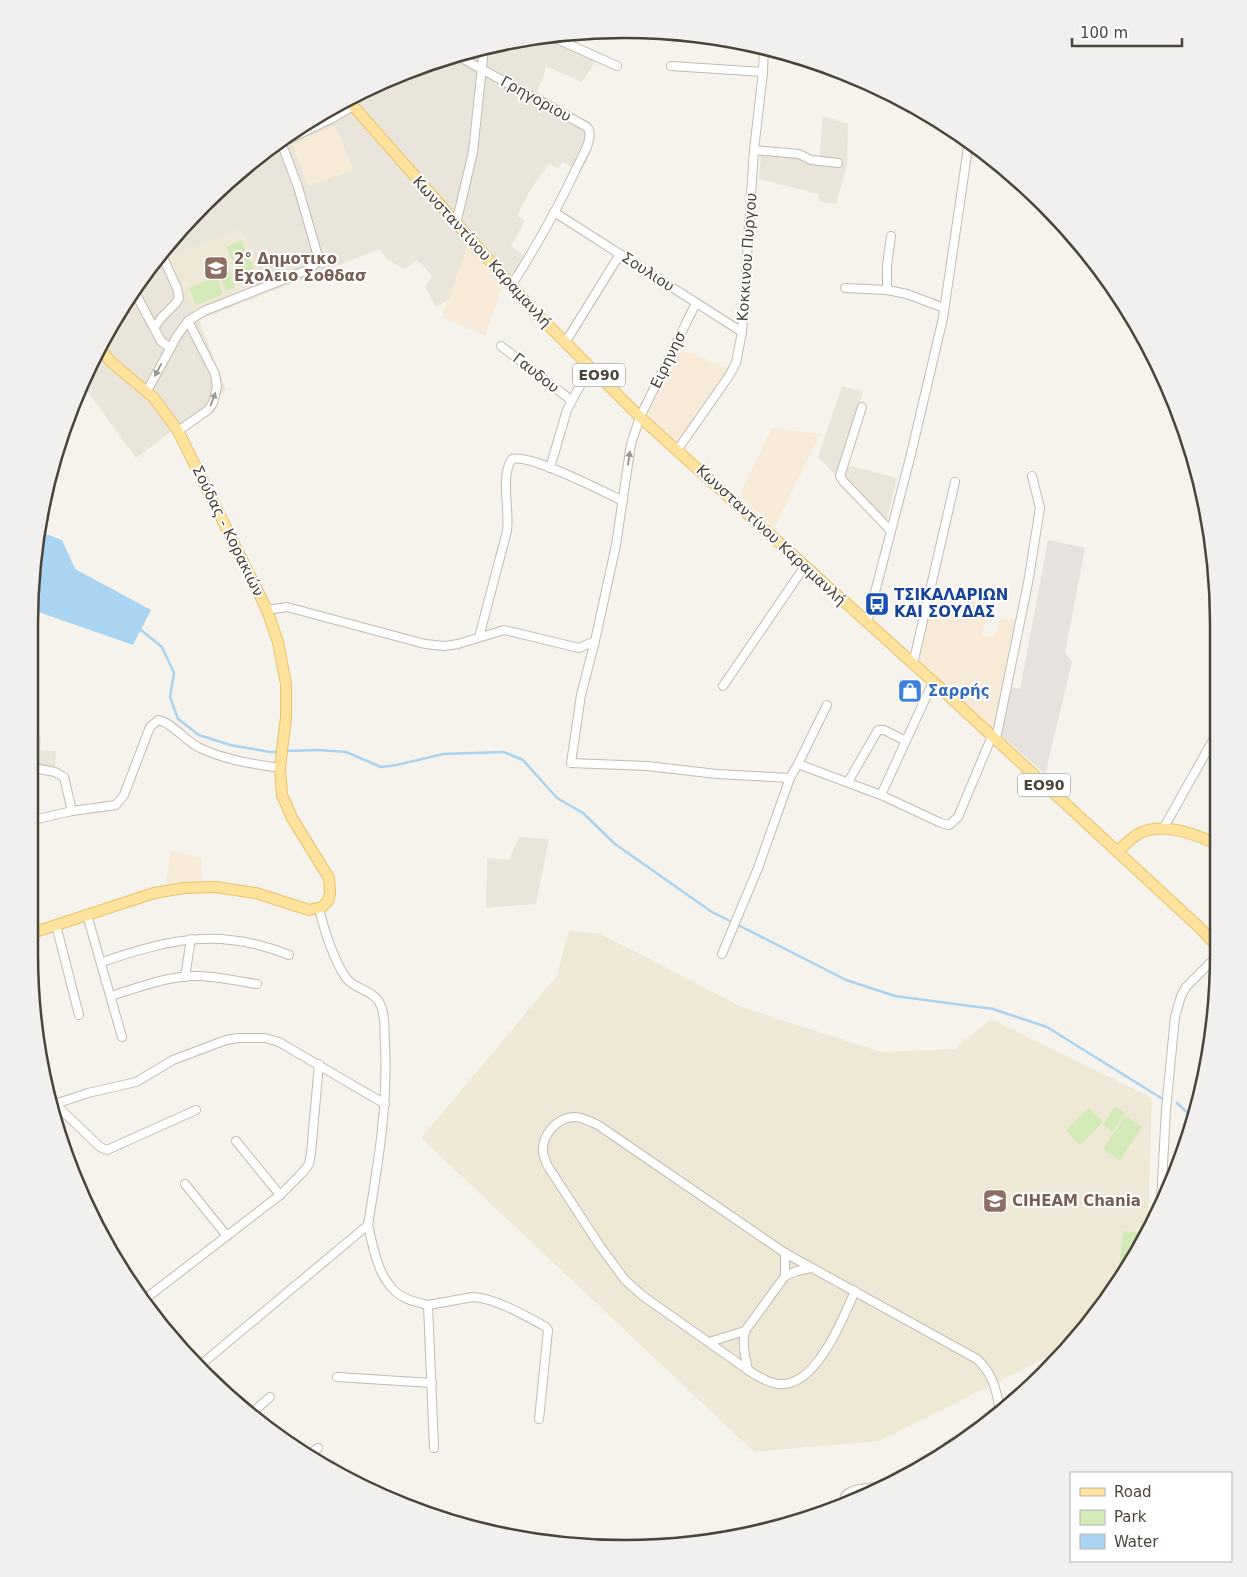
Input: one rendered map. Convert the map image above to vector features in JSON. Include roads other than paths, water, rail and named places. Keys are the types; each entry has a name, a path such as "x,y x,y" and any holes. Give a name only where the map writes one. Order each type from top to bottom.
{"main road":[{"name":"Κωνσταντίνου Καραμανλή","path":"352,104 511,286 640,417 678,449 994,737 1210,939"},
{"name":"Σούδας - Κορακιών","path":"104,353 110,361 147,391 178,431 267,610 278,642 286,684 281,764"},
{"path":"38,931 154,894 184,888 215,887 256,893 312,910 325,904 330,897 330,884 322,866 286,805 282,795 281,764"},
{"path":"1117,851 1143,832 1163,829 1194,834 1210,841"}],"street":[{"path":"562,41 617,66"},
{"path":"456,224 473,152 483,55"},
{"name":"Κοκκινου Πυργου","path":"678,449 736,363 742,332 754,150 764,55"},
{"name":"Γρηγοριου","path":"464,59 590,130 589,141 564,196 554,212"},
{"path":"671,66 763,72"},
{"path":"306,131 332,120 342,110"},
{"path":"147,391 170,348 188,321 204,311 310,269 317,262 317,253 298,187 281,149"},
{"path":"754,150 799,154 811,160 838,163"},
{"path":"867,623 910,458 944,308 968,150"},
{"path":"511,286 536,247 554,212"},
{"name":"Σουλιου","path":"554,212 742,332"},
{"path":"887,290 887,264 891,236"},
{"path":"566,343 620,254"},
{"path":"154,328 164,313 179,298 177,288 164,261"},
{"path":"844,288 887,290 907,294 944,308"},
{"path":"137,297 161,341 170,348"},
{"name":"Ειρηνησ","path":"696,303 640,417 631,444 609,578 581,695 570,763 647,766 717,774 790,778"},
{"path":"178,431 208,410 213,403 217,387 216,374 188,321"},
{"name":"Γαυδου","path":"501,346 571,400"},
{"path":"550,468 571,400 590,367"},
{"path":"862,406 840,476 891,531"},
{"path":"479,637 509,522 507,475 512,459 519,458 550,468 623,501"},
{"path":"798,764 880,795 941,823 949,825 958,817 994,737 1028,583 1040,508 1032,476"},
{"path":"913,664 955,482"},
{"path":"723,686 805,566"},
{"path":"267,610 287,607 425,644 444,646 458,644 504,630 579,648 594,641"},
{"path":"880,795 933,682"},
{"path":"722,954 758,868 790,778 827,705"},
{"path":"38,819 119,803 124,795 150,727 158,720 168,723 185,739 206,751 235,760 281,764"},
{"path":"848,782 878,730 884,730 906,741"},
{"path":"1163,829 1210,747"},
{"path":"38,769 55,772 64,777 72,811"},
{"path":"319,908 323,928 342,972 348,980 377,998 384,1014 385,1104 368,1225 383,1275 393,1290 404,1297 428,1305 473,1297 481,1298 494,1301 546,1327 547,1336 540,1419"},
{"path":"87,915 122,1037"},
{"path":"56,925 79,1015"},
{"path":"102,962 156,946 191,939 221,938 241,940 261,944 288,955"},
{"path":"185,977 191,939"},
{"path":"1162,1185 1166,1109 1176,1012 1186,987 1210,964"},
{"path":"111,996 185,977 207,977 257,984"},
{"path":"56,1102 88,1092 136,1082 173,1060 226,1040 238,1038 273,1040 319,1064 385,1104"},
{"path":"149,1297 280,1195 309,1164 319,1064"},
{"path":"58,1109 100,1147 107,1150 196,1110"},
{"path":"856,1291 832,1340 823,1354 804,1375 793,1382 783,1384 764,1380 643,1296 625,1280 600,1246 547,1165 543,1153 547,1135 560,1120 566,1118 577,1117 598,1125 785,1253 856,1291 977,1359 986,1367 991,1376 998,1403"},
{"path":"236,1141 280,1195"},
{"path":"185,1184 227,1236"},
{"path":"204,1362 368,1225"},
{"path":"748,1370 744,1346 745,1330 784,1276 785,1253"},
{"path":"784,1276 811,1268"},
{"path":"428,1305 434,1448"},
{"path":"709,1342 745,1330"},
{"path":"337,1377 432,1383"},
{"path":"256,1409 270,1397"},
{"path":"314,1451 318,1448"},
{"path":"844,1496 848,1492 859,1490"}],"water":[{"path":"45,534 62,540 75,569 151,610 133,645 38,612 39,585"}],"waterway":[{"path":"141,630 162,647 174,673 170,697 178,719 199,735 230,745 278,752"},
{"path":"284,751 319,750 346,752 381,767 443,754 504,752 523,760 557,798 583,813 615,844 712,912 846,980 895,996 993,1009 1047,1027 1161,1098"},
{"path":"1177,1103 1187,1113"}],"place":[{"name":"2° Δημοτικο Εχολειο Σοθδασ","path":"216,268"},
{"name":"ΤΣΙΚΑΛΑΡΙΩΝ ΚΑΙ ΣΟΥΔΑΣ","path":"877,604"},
{"name":"Σαρρής","path":"910,691"},
{"name":"CIHEAM Chania","path":"995,1201"}]}
